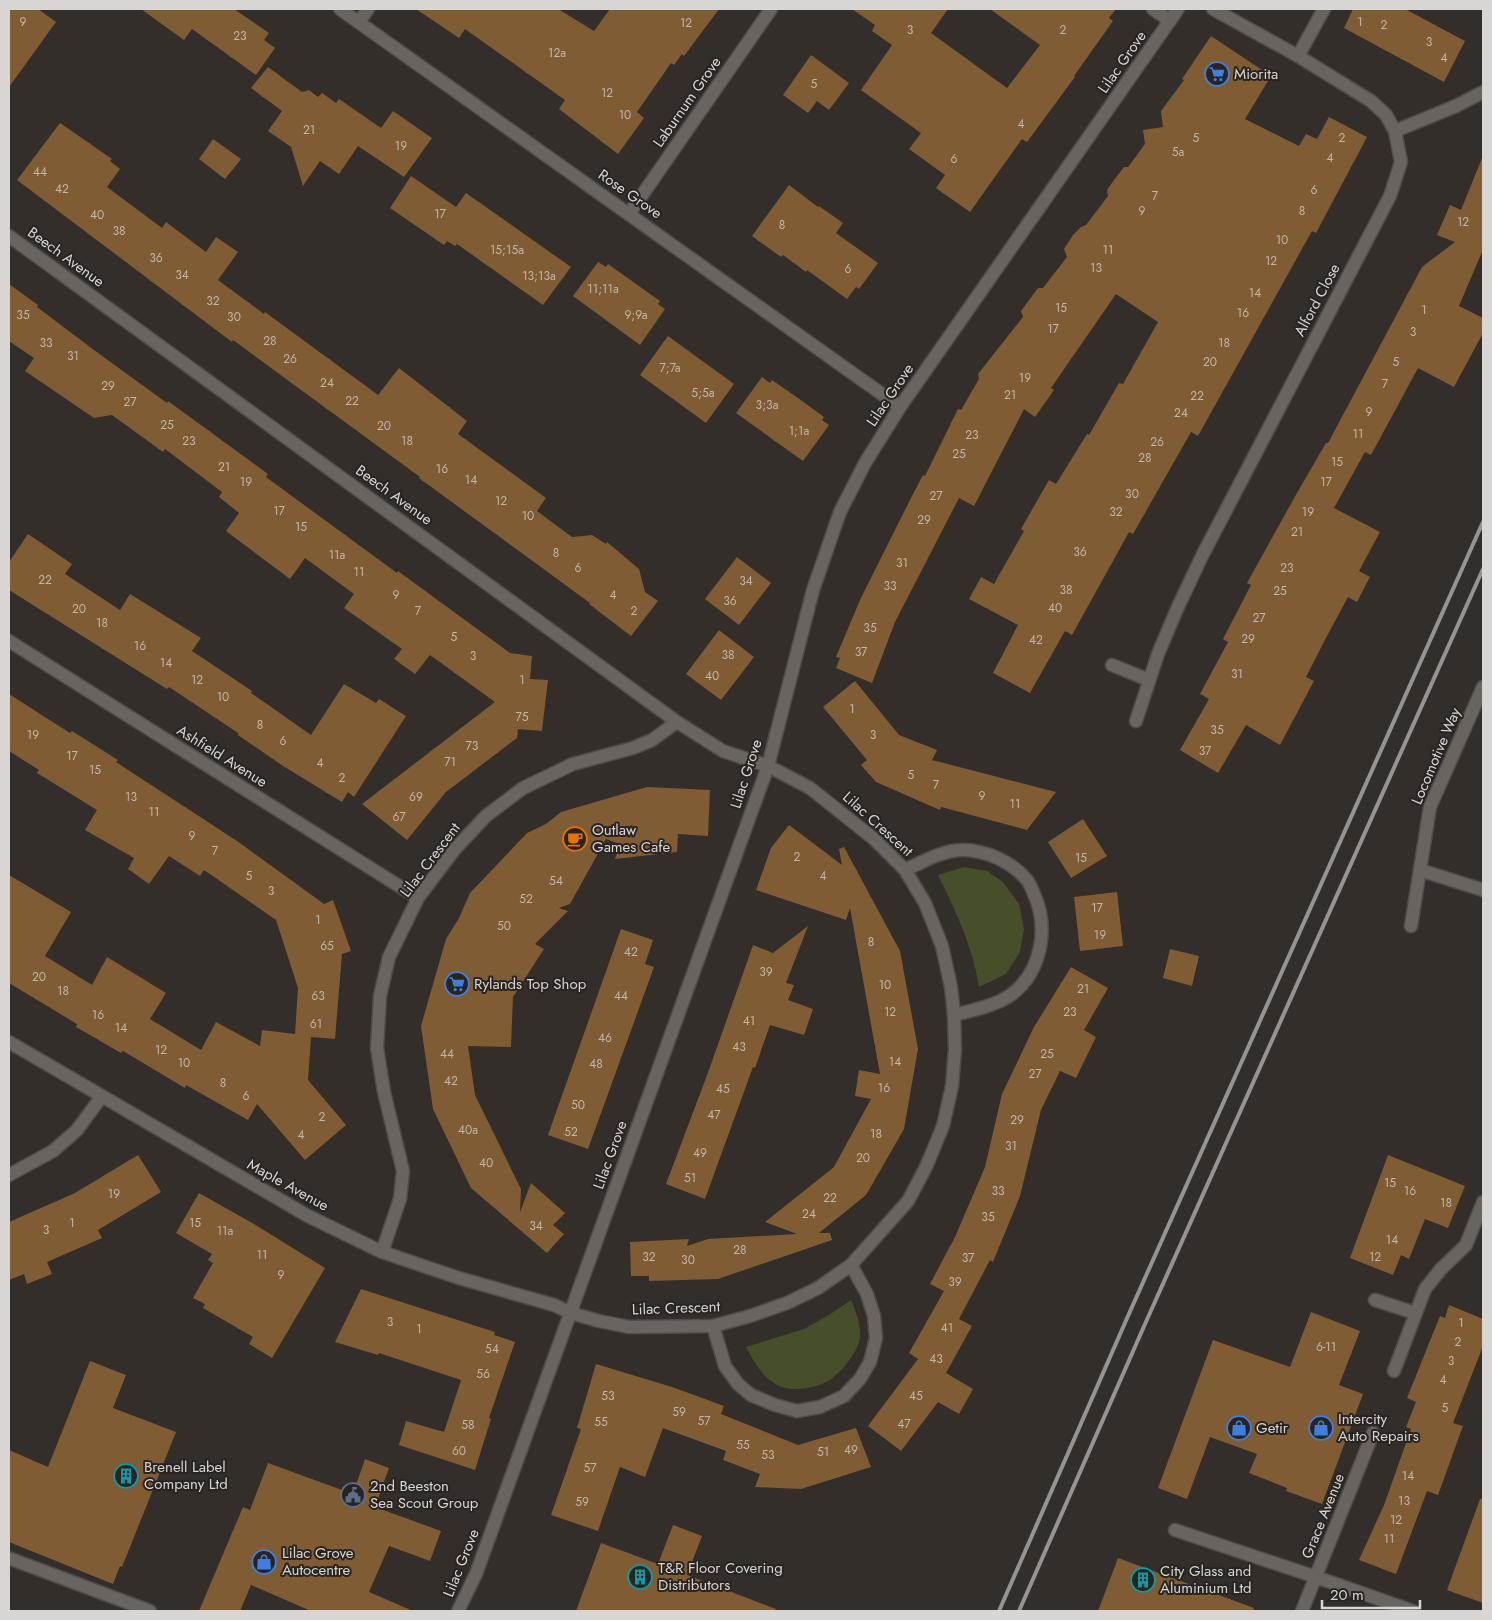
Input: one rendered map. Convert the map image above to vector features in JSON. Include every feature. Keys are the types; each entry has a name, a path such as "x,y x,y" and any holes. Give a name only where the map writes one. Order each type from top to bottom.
{"street":[{"name":"Rose Grove","path":"340,9 900,407"},
{"path":"359,22 368,9"},
{"name":"Laburnum Grove","path":"629,214 771,9"},
{"path":"1152,9 1170,21"},
{"name":"Lilac Grove","path":"458,1611 476,1574 768,766 813,590 840,512 865,463 900,407 1178,9"},
{"name":"Alford Close","path":"1136,720 1176,609 1390,196 1401,162 1395,131 1386,115 1371,100 1298,56 1213,9"},
{"path":"1298,56 1324,9"},
{"path":"1395,131 1456,106 1483,92"},
{"name":"Beech Avenue","path":"9,236 677,722 723,751 768,766"},
{"name":"Ashfield Avenue","path":"9,641 418,898"},
{"path":"1112,665 1149,680"},
{"name":"Locomotive Way","path":"1411,926 1430,807 1483,687"},
{"name":"Lilac Crescent","path":"382,1252 400,1199 403,1171 384,1092 377,1048 380,996 389,957 418,898 455,849 486,816 523,788 573,764 633,748 652,740 677,722"},
{"name":"Lilac Crescent","path":"571,1313 599,1322 628,1327 713,1326 787,1303 818,1288 851,1265 908,1201 943,1126 952,1086 955,1049 954,1015 951,987 942,946 925,903 905,870 874,839 817,793 768,766"},
{"path":"905,870 941,853 962,850 988,855 1013,866 1028,881 1040,906 1043,933 1038,956 1029,976 1012,994 989,1006 954,1015"},
{"path":"1420,870 1483,890"},
{"name":"Maple Avenue","path":"9,1042 308,1216 382,1252 459,1278 554,1305 571,1313"},
{"path":"9,1176 53,1151 77,1130 102,1096"},
{"path":"1394,1371 1425,1288 1466,1245 1483,1202"},
{"path":"713,1326 725,1366 738,1384 751,1395 775,1406 797,1411 820,1407 844,1396 860,1379 870,1362 876,1338 874,1316 867,1294 851,1265"},
{"path":"1375,1300 1415,1313"},
{"name":"Grace Avenue","path":"1302,1611 1373,1433"},
{"path":"1175,1530 1413,1611"},
{"path":"11,1559 150,1611"}],"green space":[{"path":"964,867 987,871 1003,882 1019,904 1024,929 1020,952 1006,974 979,987 973,958 963,930 938,875"},
{"path":"851,1300 859,1323 859,1343 848,1362 831,1379 814,1387 792,1389 779,1386 761,1372 746,1347 804,1329"}],"building":[{"path":"9,9 38,9 56,22 9,87"},
{"path":"141,9 234,9 269,33 264,40 275,48 256,75 192,29 184,40"},
{"path":"416,9 558,9 594,31 610,9 719,9 684,56 682,54 674,65 671,63 637,112 644,118 618,154 559,109 565,100 465,29 459,38"},
{"path":"852,9 948,9 931,33 1007,88 1040,45 990,9 1116,9 1109,18 1113,21 1075,77 1027,142 1022,139 970,212 936,188 945,175 909,149 921,133 861,90 892,45 872,31 875,25"},
{"path":"1353,9 1405,9 1465,41 1444,82 1344,28"},
{"path":"1211,36 1271,76 1245,119 1299,146 1306,134 1317,139 1329,117 1367,137 1316,233 1312,231 1198,436 1191,432 1133,534 1129,532 1072,635 1065,631 1030,693 993,673 1018,625 969,599 981,577 994,584 1024,531 1021,529 1049,480 1056,484 1087,434 1089,435 1119,383 1123,384 1158,322 1116,294 1051,388 1054,390 1035,417 1024,409 974,506 959,498 895,622 872,683 836,668 840,658 836,657 860,600 958,409 961,410 979,379 978,374 1023,317 1021,311 1038,288 1043,288 1067,257 1064,249 1073,235 1086,225 1108,196 1107,190 1114,180 1124,167 1128,167 1145,144 1143,130 1163,127 1161,111 1184,80 1182,79"},
{"path":"811,55 849,83 829,110 817,101 808,113 783,95"},
{"path":"268,67 302,92 309,90 318,97 322,93 336,103 339,99 381,128 393,111 432,138 404,177 358,146 339,174 320,161 303,186 291,147 268,131 282,111 251,88"},
{"path":"60,123 112,159 110,161 120,169 107,187 162,228 166,222 206,252 216,237 238,252 218,280 378,395 399,368 467,421 458,434 546,498 537,511 572,537 592,535 606,544 607,542 639,569 645,592 658,601 631,636 590,603 233,340 232,342 17,180"},
{"path":"213,139 241,159 225,179 199,159"},
{"path":"1482,158 1483,253 1459,306 1483,318 1483,333 1454,387 1418,368 1371,455 1365,452 1334,508 1380,532 1359,571 1370,577 1357,602 1348,597 1327,636 1306,677 1314,681 1280,745 1246,725 1218,773 1180,750 1209,699 1200,694 1228,642 1223,639 1251,585 1247,583 1297,493 1326,443 1328,443 1422,267 1455,242 1437,235 1450,205 1461,210"},
{"path":"411,176 456,207 466,193 571,267 543,305 457,244 455,246 447,241 444,245 390,208"},
{"path":"789,185 843,223 836,233 878,263 859,289 856,287 847,299 807,270 806,272 783,255 781,257 752,236"},
{"path":"598,262 606,267 608,264 660,301 658,304 665,309 640,345 573,296"},
{"path":"9,284 94,350 268,474 266,477 397,573 398,571 510,653 532,656 530,679 548,680 542,731 518,729 517,738 446,792 407,840 362,804 495,702 430,655 415,674 394,659 402,649 344,608 354,594 305,558 290,579 226,531 239,513 219,497 222,492 165,449 163,452 112,415 94,418 25,371 34,358 9,341"},
{"path":"668,336 734,384 706,423 640,375"},
{"path":"762,377 770,383 772,380 798,398 824,417 822,420 829,425 803,461 736,413"},
{"path":"28,534 72,564 65,574 120,610 130,594 201,638 192,651 252,691 251,693 311,735 344,684 376,703 379,699 406,716 354,797 348,792 342,802 283,766 169,687 167,689 9,590 9,562"},
{"path":"737,557 771,583 739,625 705,599"},
{"path":"719,630 754,657 721,700 686,674"},
{"path":"855,681 899,735 937,750 932,760 1056,792 1027,830 941,807 940,810 876,782 861,765 867,760 823,707"},
{"path":"9,694 70,733 72,731 118,760 116,762 237,841 324,904 333,900 351,951 342,954 335,1039 311,1037 308,1080 346,1125 305,1160 257,1104 248,1120 186,1085 185,1088 123,1051 121,1053 76,1027 77,1024 9,983 9,875 71,912 45,956 92,985 107,957 166,993 150,1019 201,1050 216,1022 260,1046 262,1030 295,1034 298,988 276,920 204,870 200,876 169,856 149,884 128,869 134,858 85,830 97,810 37,773 39,770 9,751"},
{"path":"647,787 710,790 708,836 678,834 677,852 615,859 620,844 606,839 570,904 559,908 568,911 535,944 544,949 513,997 511,1047 468,1046 475,1095 521,1189 520,1212 531,1183 565,1213 553,1225 564,1234 547,1253 471,1188 433,1109 421,1026 446,939 459,918 470,893 527,833 546,824 561,812"},
{"path":"1083,819 1107,856 1071,878 1048,842"},
{"path":"789,825 842,865 839,849 844,847 900,951 918,1049 904,1129 866,1195 819,1233 830,1233 832,1240 718,1279 649,1281 649,1276 631,1276 630,1242 689,1239 687,1246 708,1239 797,1234 765,1222 834,1167 871,1099 855,1096 859,1070 880,1074 850,908 846,920 756,890 771,848"},
{"path":"1117,892 1123,946 1080,951 1074,897"},
{"path":"808,926 786,983 794,985 788,1000 813,1009 804,1035 770,1025 705,1199 666,1184 753,945 773,953"},
{"path":"621,929 653,940 645,964 654,967 588,1149 548,1135"},
{"path":"1170,949 1199,956 1192,986 1163,978"},
{"path":"1071,967 1108,988 1084,1030 1096,1037 1076,1078 1060,1071 1041,1110 1020,1196 993,1262 990,1260 959,1319 972,1326 946,1373 973,1389 959,1414 938,1402 901,1451 868,1426 918,1359 909,1353 944,1291 930,1284 955,1237 985,1167 1002,1094 1034,1027"},
{"path":"138,1155 161,1192 98,1230 102,1238 47,1262 52,1274 27,1284 24,1274 9,1280 9,1222 75,1193"},
{"path":"1388,1155 1465,1186 1448,1228 1425,1219 1409,1259 1401,1255 1393,1275 1350,1258"},
{"path":"199,1193 325,1268 272,1358 249,1344 253,1337 203,1308 205,1304 193,1298 213,1263 208,1260 212,1254 176,1233"},
{"path":"361,1289 495,1332 494,1335 515,1342 489,1418 491,1419 475,1470 399,1445 406,1421 444,1432 461,1380 379,1353 378,1355 335,1342"},
{"path":"1449,1305 1483,1319 1483,1346 1453,1423 1463,1426 1438,1495 1427,1491 1396,1574 1359,1560 1384,1505 1411,1429 1406,1427 1416,1402 1407,1398 1440,1316 1445,1318"},
{"path":"1311,1312 1360,1331 1339,1385 1363,1394 1322,1504 1286,1491 1287,1488 1249,1473 1257,1454 1210,1437 1187,1499 1158,1488 1213,1340 1290,1367"},
{"name":"Brenell Label Company Ltd","path":"90,1361 126,1375 113,1408 176,1432 122,1567 120,1566 113,1584 9,1542 9,1450 48,1467"},
{"path":"596,1364 672,1387 724,1406 721,1414 798,1445 856,1428 871,1467 801,1489 755,1487 760,1474 723,1460 726,1451 663,1428 645,1477 620,1467 598,1531 551,1515 581,1429 577,1428"},
{"path":"365,1459 389,1468 375,1507 441,1531 430,1561 389,1546 369,1592 413,1611 311,1611 251,1585 240,1611 199,1611 243,1507 250,1510 268,1463 353,1494"},
{"path":"1480,1499 1483,1499 1483,1603 1447,1590"},
{"name":"T&R Floor Covering Distributors","path":"673,1525 702,1536 687,1575 776,1609 775,1611 576,1611 601,1543 658,1564"},
{"name":"City Glass and Aluminium Ltd","path":"1118,1558 1254,1608 1253,1611 1098,1611"}],"railway":[{"path":"999,1611 1128,1316 1483,522"},
{"path":"1019,1611 1145,1324 1483,569"}],"place":[{"name":"Miorita","path":"1217,74"},
{"name":"Outlaw Games Cafe","path":"575,839"},
{"name":"Rylands Top Shop","path":"457,984"},
{"name":"Getir","path":"1239,1428"},
{"name":"Intercity Auto Repairs","path":"1321,1428"},
{"name":"Brenell Label Company Ltd","path":"126,1476"},
{"name":"2nd Beeston Sea Scout Group","path":"353,1495"},
{"name":"Lilac Grove Autocentre","path":"264,1562"},
{"name":"T&R Floor Covering Distributors","path":"640,1577"},
{"name":"City Glass and Aluminium Ltd","path":"1143,1580"}]}
